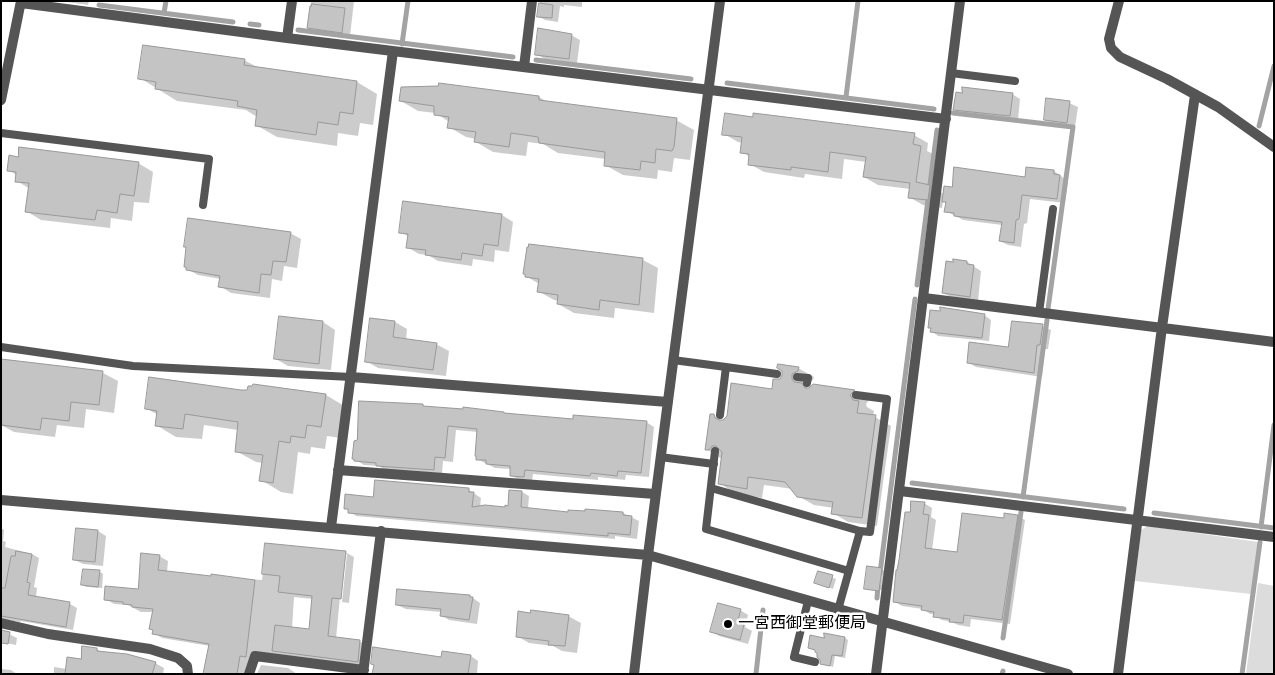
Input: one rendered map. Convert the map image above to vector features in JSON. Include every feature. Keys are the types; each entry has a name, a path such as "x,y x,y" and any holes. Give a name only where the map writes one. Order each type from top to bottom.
{"street":[{"path":"287,38 292,1"},
{"path":"524,67 532,1"},
{"path":"634,674 655,494 720,1"},
{"path":"876,674 960,1"},
{"path":"1119,1 1109,39 1111,48 1120,57 1167,79 1218,107 1274,147"},
{"path":"1,100 21,2 287,38 946,119"},
{"path":"331,527 392,51"},
{"path":"1118,674 1162,327 1195,95"},
{"path":"924,298 1274,342"},
{"path":"351,377 668,402"},
{"path":"338,470 655,494"},
{"path":"900,491 1274,537"},
{"path":"1,500 648,555 1068,674"},
{"path":"249,674 255,656 364,672 381,532"},
{"path":"1,623 48,634 150,649 178,658 187,666 188,674"}],"lane":[{"path":"951,74 1015,81"},
{"path":"1,133 209,159 203,205"},
{"path":"1039,313 1053,209"},
{"path":"1,348 133,366 351,377"},
{"path":"673,360 777,374"},
{"path":"720,415 726,367"},
{"path":"797,377 808,378 807,383"},
{"path":"711,488 860,531 870,532 887,399 856,395"},
{"path":"715,451 706,529 849,570"},
{"path":"660,457 714,464"},
{"path":"838,610 860,531"},
{"path":"808,601 794,657 814,662"}],"shaded area":[{"path":"1148,526 1258,542 1251,594 1135,581 1141,530"},
{"path":"1258,583 1274,586 1274,674 1246,674"}],"building":[{"path":"539,3 553,5 552,18 537,17"},
{"path":"312,4 345,8 342,33 307,28 310,6"},
{"path":"538,28 572,34 569,59 535,55"},
{"path":"143,45 245,59 244,65 357,81 353,114 340,112 338,125 318,122 316,135 255,126 257,110 237,106 238,101 155,89 156,82 138,79"},
{"path":"439,83 539,96 539,100 677,118 674,147 672,151 656,149 655,163 641,161 640,170 604,166 605,152 539,143 538,137 511,133 509,147 474,142 476,132 447,128 449,117 434,115 434,106 399,101 401,87 438,86"},
{"path":"962,87 1013,93 1010,116 953,110 956,92 962,93"},
{"path":"1046,98 1070,101 1067,123 1044,120"},
{"path":"725,113 753,117 753,113 915,133 913,144 921,146 916,182 930,185 928,200 908,198 910,183 863,177 866,157 830,152 828,172 791,167 791,170 748,165 749,154 740,153 742,137 722,135"},
{"path":"19,147 139,162 134,196 120,194 117,213 97,210 95,220 25,212 29,183 15,182 16,172 7,171 9,155 18,157"},
{"path":"954,167 1025,177 1026,167 1054,170 1054,174 1060,175 1057,199 1022,195 1019,219 1016,220 1014,243 999,241 1002,222 954,216 954,213 944,212 946,202 942,202 944,186 952,187"},
{"path":"403,201 502,214 498,246 484,244 482,256 462,253 461,260 425,255 426,250 406,248 408,234 399,233"},
{"path":"188,218 291,232 286,262 273,261 271,275 261,274 259,293 218,287 220,276 186,270 186,267 184,267 186,247 184,247"},
{"path":"529,244 643,258 639,305 600,300 599,310 557,304 558,295 537,292 539,279 525,277 525,274 523,274"},
{"path":"953,259 967,261 967,264 974,265 970,297 942,293 946,261 953,262"},
{"path":"940,307 985,314 982,338 930,332 931,328 928,328 930,310 940,311"},
{"path":"279,316 323,321 319,364 274,359"},
{"path":"370,318 395,321 393,337 437,343 433,370 365,362"},
{"path":"1012,321 1043,324 1040,345 1037,345 1034,373 967,363 969,342 1008,347"},
{"path":"1,359 103,371 99,405 71,402 69,421 42,418 40,430 1,425"},
{"path":"778,364 799,367 798,371 792,374 792,379 794,382 802,383 805,388 809,388 813,384 855,390 850,395 853,400 859,401 857,413 876,415 862,518 831,514 833,502 797,497 785,482 748,477 747,489 718,484 722,452 716,446 705,450 710,414 714,414 715,418 719,420 723,420 727,416 731,383 772,389 773,379 780,379 782,375 782,371 777,368"},
{"path":"149,377 241,390 247,390 248,386 253,384 326,394 321,427 307,425 305,438 291,436 290,443 279,441 273,483 259,481 263,455 235,452 238,422 185,414 183,429 155,426 157,411 145,409"},
{"path":"359,401 423,404 423,406 463,409 463,407 504,413 573,419 573,415 647,421 641,473 618,471 617,476 591,473 590,476 525,470 524,477 510,476 510,466 486,464 486,460 476,460 477,429 448,426 445,458 435,457 434,470 376,466 376,463 354,461 352,459 354,441 357,440"},
{"path":"375,480 469,488 469,492 474,492 472,507 485,505 508,506 509,490 522,491 521,507 568,512 568,510 585,511 585,509 623,512 623,515 632,516 630,535 608,533 608,536 348,513 348,509 344,509 345,494 373,497"},
{"path":"911,501 925,502 923,514 929,515 925,548 957,552 962,513 1004,518 1004,513 1018,515 1002,620 964,615 963,623 949,622 950,619 933,617 934,612 921,610 922,606 893,602 905,512 910,512"},
{"path":"76,528 98,530 95,562 73,560"},
{"path":"265,543 346,551 341,599 332,598 328,636 360,640 358,662 272,651 275,625 309,629 312,596 278,592 280,576 262,574"},
{"path":"16,551 32,554 27,582 30,583 28,595 70,602 66,627 1,616 1,588 5,588 11,556 15,556"},
{"path":"141,553 160,555 158,570 255,580 246,657 240,656 237,674 203,674 209,644 152,634 153,630 149,629 153,609 132,607 132,605 123,604 123,602 104,600 105,586 138,589"},
{"path":"867,566 882,568 879,591 864,589"},
{"path":"83,569 100,570 98,587 81,585"},
{"path":"818,571 833,575 829,588 814,583"},
{"path":"397,589 470,595 470,597 473,597 469,620 440,616 441,609 396,605"},
{"path":"718,603 741,609 737,623 744,625 740,640 710,632"},
{"path":"531,610 569,615 565,646 548,645 549,641 516,637 518,611 530,613"},
{"path":"1,630 10,632 8,644 1,643"},
{"path":"824,633 845,637 842,656 832,655 830,666 820,664 815,650 808,648 810,635 824,638"},
{"path":"82,646 97,648 97,651 127,654 156,662 152,674 65,674 67,657 81,659"},
{"path":"373,647 441,657 442,651 471,655 468,674 372,674 374,665 371,664"}],"waterway":[{"path":"164,13 166,1"},
{"path":"402,44 408,1"},
{"path":"846,97 858,1"},
{"path":"99,5 233,22"},
{"path":"250,24 259,25"},
{"path":"298,30 513,57"},
{"path":"536,60 691,79"},
{"path":"1259,126 1274,66"},
{"path":"727,83 934,109"},
{"path":"953,113 1073,127 1048,309"},
{"path":"917,285 937,130"},
{"path":"880,573 915,299"},
{"path":"1023,497 1047,320"},
{"path":"1261,527 1274,425"},
{"path":"912,483 1124,509"},
{"path":"1003,638 1021,512"},
{"path":"1154,513 1274,528"},
{"path":"1242,674 1260,542"},
{"path":"877,598 878,586"},
{"path":"756,674 763,610"}],"place":[{"name":"一宮西御堂郵便局","path":"728,624"}]}
